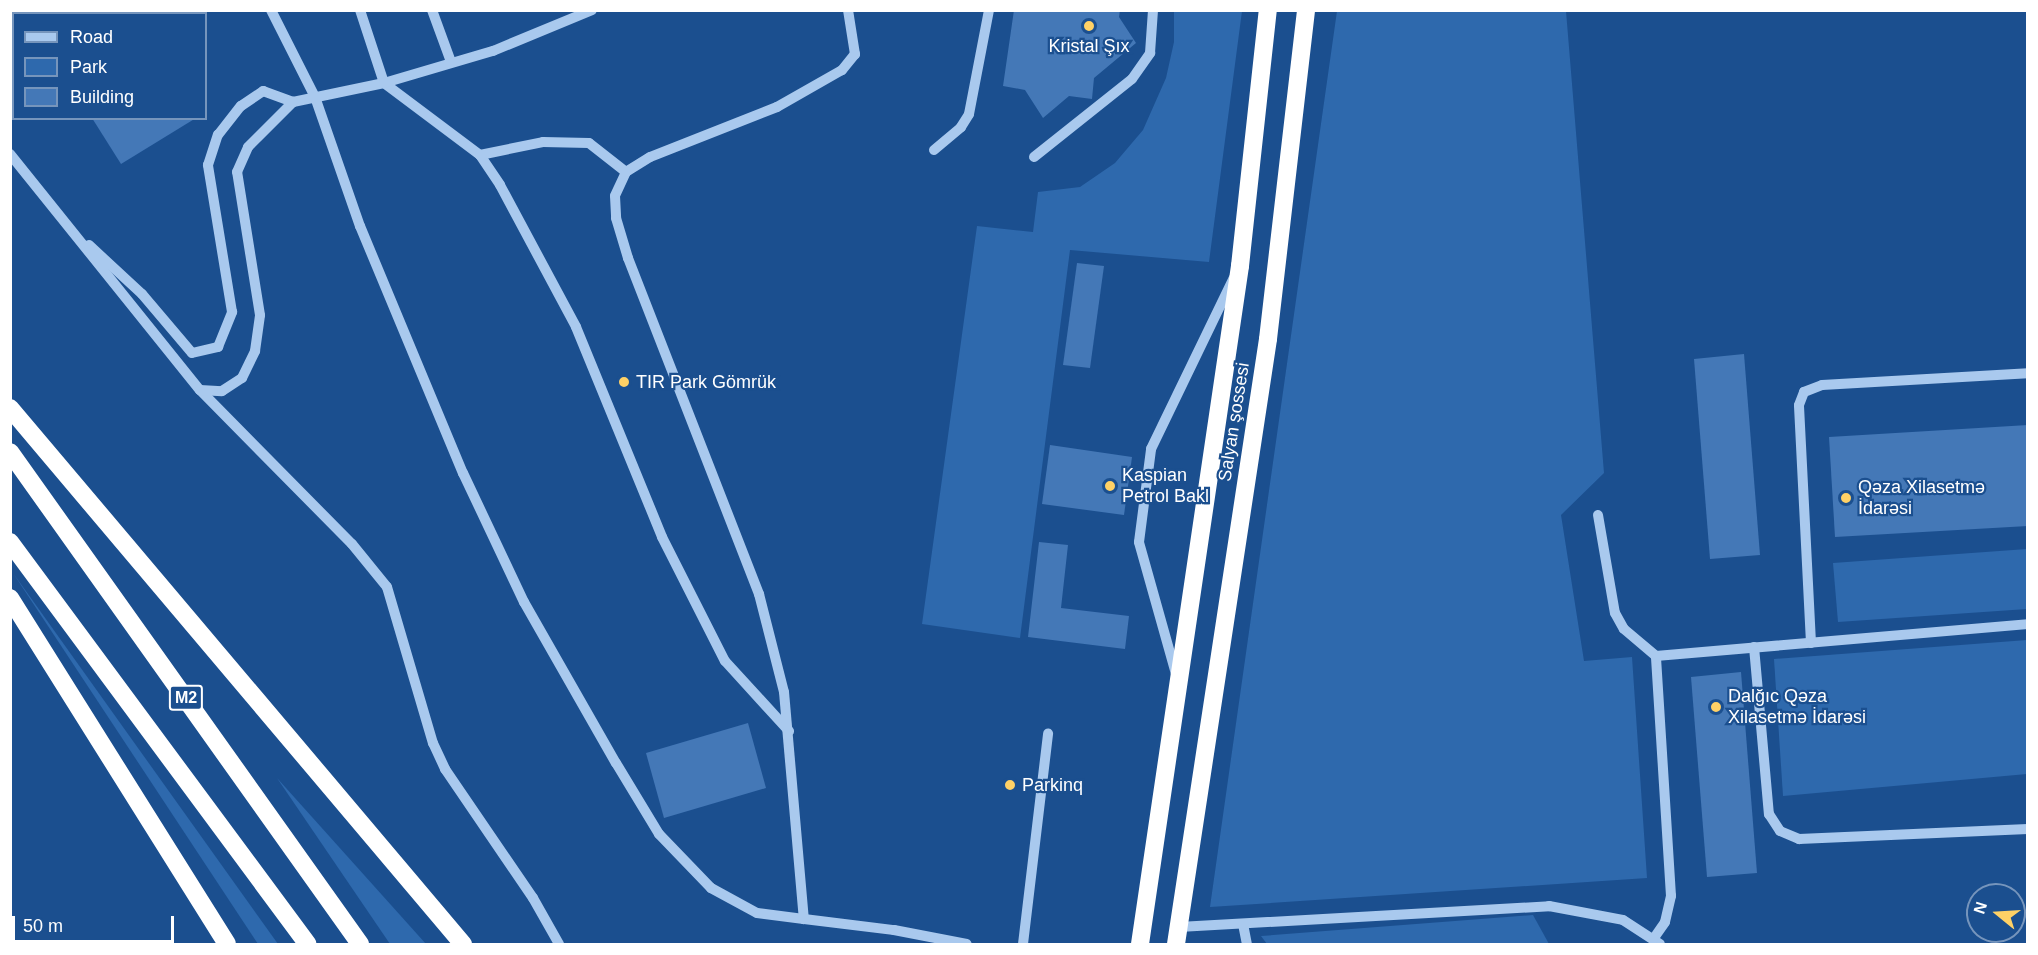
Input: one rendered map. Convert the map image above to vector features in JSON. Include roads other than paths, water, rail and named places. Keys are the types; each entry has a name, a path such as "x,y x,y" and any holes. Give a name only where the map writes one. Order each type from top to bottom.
{"highway":[{"name":"Salyan şossesi","path":"1140,945 1240,266 1268,10"},
{"name":"Salyan şossesi","path":"1177,936 1268,339 1306,10"},
{"path":"10,408 463,945"},
{"name":"M2","path":"10,452 360,945"},
{"name":"M2","path":"10,542 307,945"},
{"path":"10,598 227,945"}],"lane":[{"path":"271,10 315,98 360,226 463,473 524,602 658,834 711,888 757,913 894,930 967,945"},
{"path":"360,10 384,83 480,155 576,327 662,537 725,661 789,732"},
{"path":"432,10 451,62"},
{"path":"68,227 121,273 192,353 218,347 232,312 208,165 218,135 241,106 262,90 293,102 384,83 493,51 592,10"},
{"path":"804,920 784,692 759,594 628,258 616,218 615,196 626,172 650,157 777,107 842,70 855,54 848,10"},
{"path":"934,150 961,127 969,114 989,10"},
{"path":"1034,157 1132,79 1145,63 1150,53 1153,10"},
{"path":"200,390 222,391 242,378 255,351 260,315 237,172 248,147 293,102"},
{"path":"480,155 543,142 589,143 626,172"},
{"path":"10,154 200,390 352,544 387,587 433,742 445,769 533,898 559,945"},
{"path":"1179,685 1139,542 1151,448 1240,266"},
{"path":"1810,643 1799,405 1804,392 1822,385 2028,373"},
{"path":"1598,515 1615,613 1624,629 1656,656 2028,624"},
{"path":"1754,647 1769,814 1780,831 1799,838 2028,829"},
{"path":"1177,936 1243,924 1549,906 1623,920 1657,941 1665,922 1671,896 1656,656"},
{"path":"1023,945 1048,733"},
{"path":"1243,924 1247,945"}],"place":[{"name":"Kristal Şıx","path":"1089,26"},
{"name":"TIR Park Gömrük","path":"624,382"},
{"name":"Kaspian Petrol Bakl","path":"1110,486"},
{"name":"Qəza Xilasetmə İdarəsi","path":"1846,498"},
{"name":"Dalğıc Qəza Xilasetmə İdarəsi","path":"1716,707"},
{"name":"Parkinq","path":"1010,785"}]}
